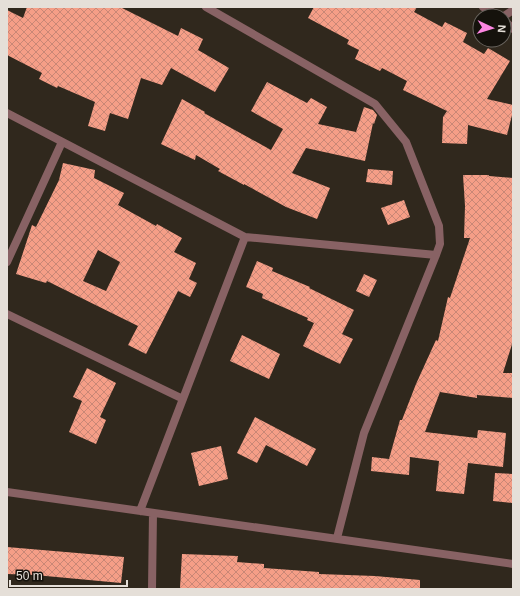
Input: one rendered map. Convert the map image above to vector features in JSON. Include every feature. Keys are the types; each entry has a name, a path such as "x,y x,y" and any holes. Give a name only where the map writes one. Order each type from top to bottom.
{"street":[{"path":"206,7 375,104 406,142 439,226 440,244 364,433 337,538"},
{"path":"7,113 245,236 436,255"},
{"path":"7,262 62,142"},
{"path":"140,511 245,236"},
{"path":"7,314 183,399"},
{"path":"7,492 513,564"},
{"path":"152,589 153,513"}],"building":[{"path":"27,7 120,7 178,36 181,28 203,39 198,50 229,68 215,92 171,68 162,85 141,78 128,119 110,113 105,131 88,126 95,102 58,86 57,88 39,79 42,73 7,55 7,10 23,18"},
{"path":"314,7 417,7 414,12 442,27 445,22 467,33 463,42 472,48 484,54 488,48 510,61 487,99 513,105 507,135 468,125 467,144 442,143 443,117 447,111 403,90 407,81 382,68 380,71 355,59 359,50 347,44 349,40 308,18"},
{"path":"267,82 307,103 311,98 327,107 318,124 356,132 364,107 373,110 377,115 374,124 373,123 365,161 306,148 292,173 330,188 317,219 286,207 244,185 218,171 220,169 196,155 195,160 161,144 182,99 205,112 204,113 271,150 283,129 251,111"},
{"path":"63,163 95,170 94,178 124,193 118,205 156,226 157,224 182,238 174,252 196,263 189,279 197,283 190,297 178,291 146,354 128,345 138,326 47,281 46,283 16,274 32,225 36,227 59,180","holes":["98,250 120,262 106,291 83,281"]},
{"path":"368,169 393,171 392,185 366,182"},
{"path":"463,175 489,175 513,178 513,341 503,373 513,373 513,398 477,395 477,398 440,392 425,432 477,438 478,430 506,433 503,467 468,463 464,494 436,491 439,461 410,457 409,475 371,471 372,457 389,459 400,420 402,420 436,340 438,341 448,297 450,298 470,238 464,238 465,206"},
{"path":"404,200 410,217 388,225 381,208"},
{"path":"257,261 273,268 272,271 310,287 309,288 354,310 342,334 353,339 340,364 303,346 314,323 307,320 308,318 262,298 263,294 246,287"},
{"path":"364,274 377,280 369,297 356,291"},
{"path":"242,335 280,354 269,379 230,361"},
{"path":"87,368 116,383 100,417 106,420 96,444 69,432 82,401 73,397"},
{"path":"255,417 316,449 307,466 266,445 257,463 237,453"},
{"path":"221,446 228,479 199,486 191,453"},
{"path":"495,473 513,474 512,503 493,501"},
{"path":"7,547 124,557 121,583 35,575 7,574"},
{"path":"182,554 238,556 237,562 264,564 264,568 319,572 319,574 375,576 420,580 420,589 180,588"}]}
